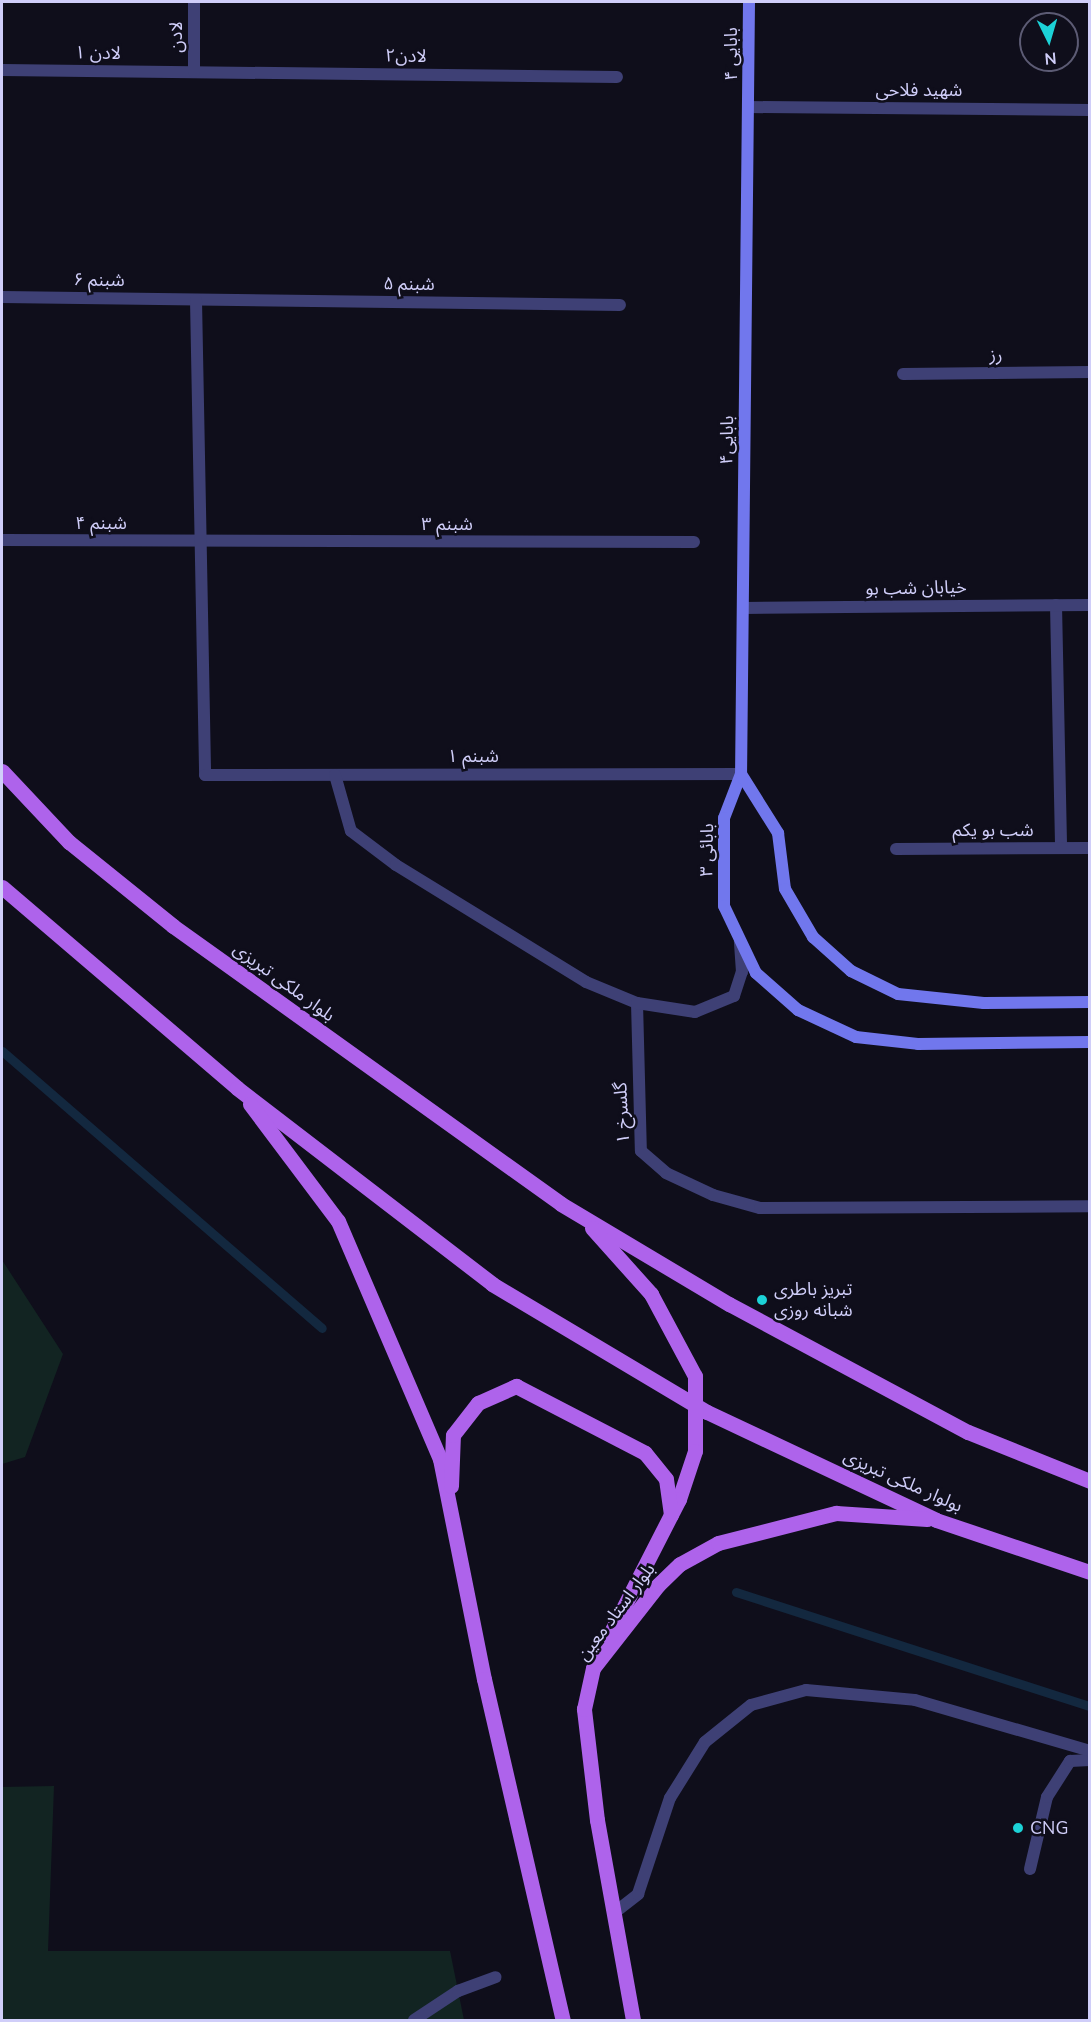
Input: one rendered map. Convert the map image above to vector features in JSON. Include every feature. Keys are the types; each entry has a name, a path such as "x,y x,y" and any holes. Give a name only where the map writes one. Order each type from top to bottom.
{"main road":[{"name":"بابایی ۴","path":"749,2 749,107"},
{"name":"بابایی۴","path":"741,774 749,107"},
{"name":"بلوار ملکى تبریزى","path":"2,771 69,842 173,926 561,1204 729,1304 968,1432 1089,1481"},
{"name":"بابائی ۳","path":"741,774 724,818 724,906 756,973 798,1010 856,1037 918,1044 1089,1042"},
{"path":"741,774 778,833 785,889 813,937 851,971 898,994 984,1003 1089,1002"},
{"path":"2,887 237,1088 338,1221 436,1448 563,2020"},
{"name":"بولوار ملکی تبریزی","path":"237,1088 492,1284 707,1412 936,1520 1089,1572"},
{"path":"580,1215 651,1294 696,1376 695,1451 671,1515 593,1668"},
{"path":"449,1508 453,1435 478,1403 516,1386 645,1453 666,1479 671,1515"},
{"name":"بلوار استاد معین","path":"633,2020 614,1913 584,1709 593,1668 658,1585 680,1564 718,1543 836,1513 936,1520"}],"street":[{"name":"لادن","path":"194,2 194,72"},
{"name":"لادن ۱","path":"2,70 194,72"},
{"name":"لادن۲","path":"194,72 617,76"},
{"name":"شهید فلاحی","path":"749,107 1089,110"},
{"name":"شبنم ۶","path":"2,297 196,300"},
{"name":"شبنم ۵","path":"196,300 620,305"},
{"path":"196,300 200,541"},
{"name":"رز","path":"903,374 1089,372"},
{"name":"شبنم ۴","path":"2,540 200,541"},
{"name":"شبنم ۳","path":"200,541 694,542"},
{"name":"شبنم ۱","path":"200,541 205,775 741,774"},
{"path":"1056,605 1061,848"},
{"name":"خیابان شب بو","path":"743,608 1089,605"},
{"path":"334,774 351,831 396,865 586,982 637,1003 695,1012 734,996 742,972 740,940"},
{"name":"شب بو یکم","path":"896,849 1089,848"},
{"name":"گلسرخ ۱","path":"637,1003 641,1150 666,1173 713,1195 760,1208 1089,1206"},
{"path":"614,1913 638,1894 670,1798 705,1742 751,1705 806,1690 915,1700 1089,1751"},
{"path":"1030,1869 1047,1797 1070,1761 1089,1760"},
{"path":"414,2020 458,1991 496,1977"}],"green space":[{"path":"2,1260 63,1354 25,1457 2,1464"},
{"path":"54,1786 48,1951 450,1951 464,2020 2,2020 2,1787"}],"waterway":[{"path":"2,1051 322,1328"},
{"path":"736,1592 1090,1706"}],"place":[{"name":"تبریز باطری شبانه روزی","path":"762,1300"},
{"name":"CNG","path":"1018,1828"}]}
